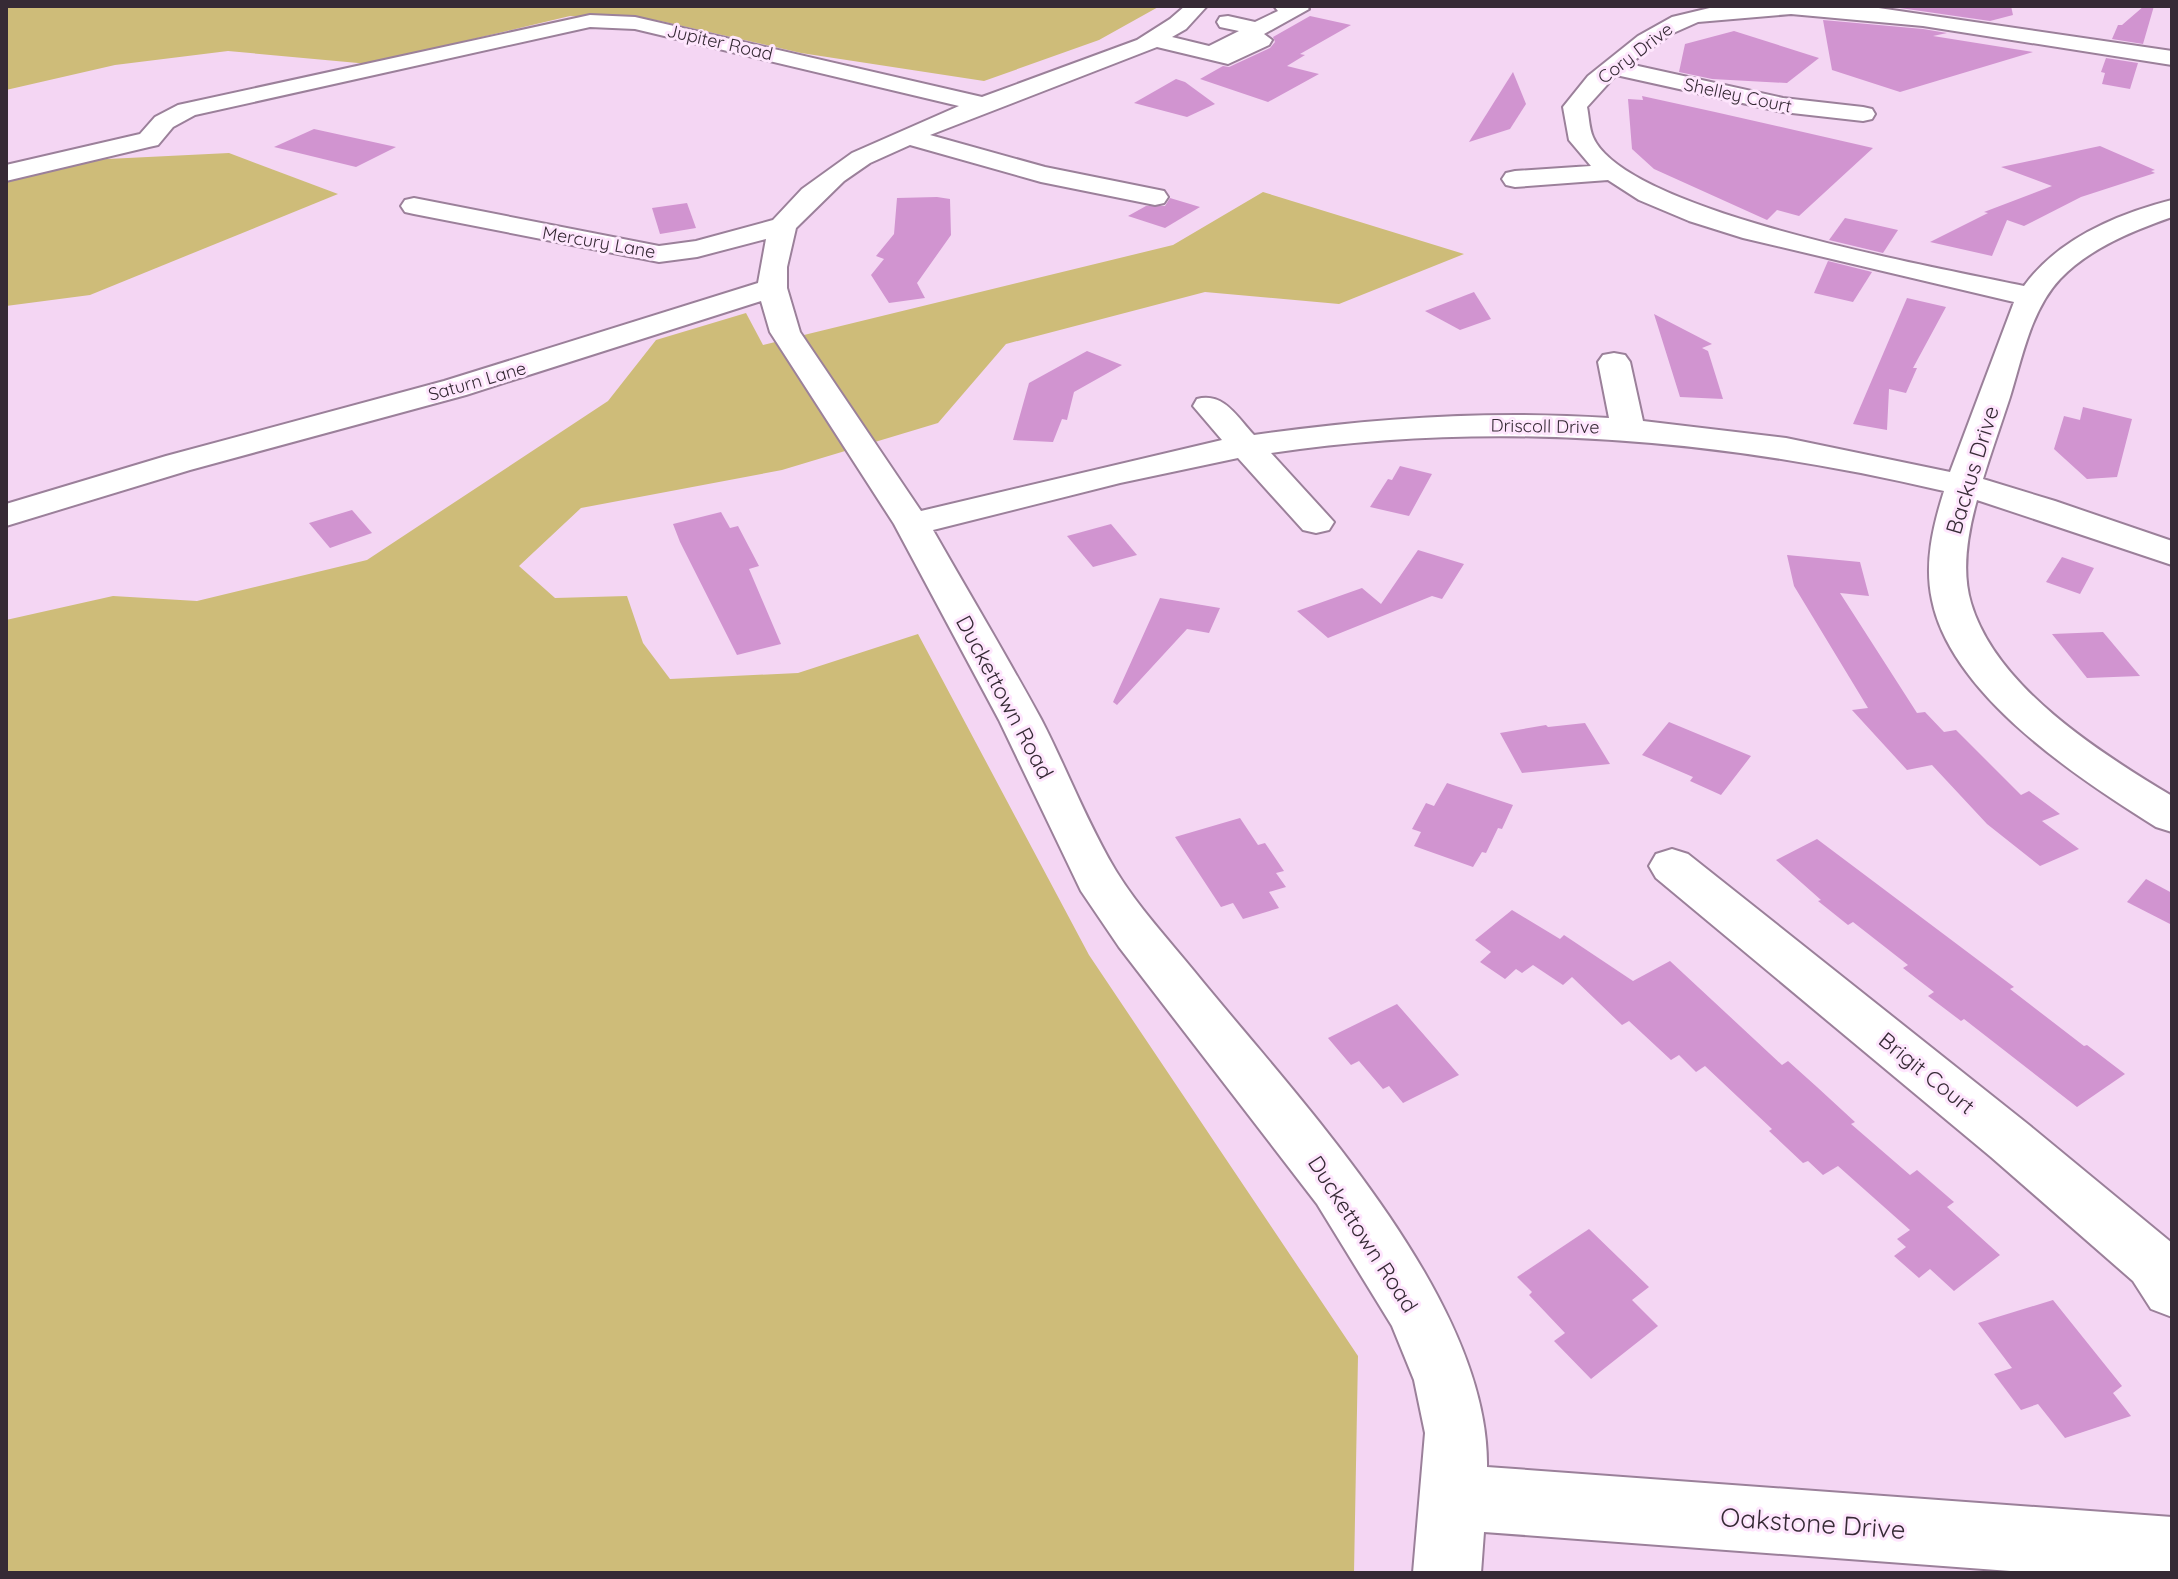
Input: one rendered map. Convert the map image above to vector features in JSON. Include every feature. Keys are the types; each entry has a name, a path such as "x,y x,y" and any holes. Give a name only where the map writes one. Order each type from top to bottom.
{"street":[{"path":"1193,9 1258,29 1298,9 1284,6"},
{"name":"Cory Drive","path":"2032,297 1736,229 1670,203 1613,172 1582,144 1574,117 1580,99 1659,31 1679,20 1742,8 1850,9 2055,28 2172,58"},
{"name":"Duckettown Road","path":"1193,9 1154,40 906,136 835,175 811,195 783,226 773,267 772,288 785,332 912,524 1020,720 1097,879 1136,934 1337,1187 1415,1310 1448,1393 1456,1433 1447,1573"},
{"name":"Jupiter Road","path":"6,173 139,143 155,137 164,122 174,115 515,36 607,20 635,23 984,105"},
{"path":"1154,40 1211,54"},
{"name":"Shelley Court","path":"1614,68 1783,105 1863,114"},
{"path":"906,136 1041,174 1155,197"},
{"path":"1515,179 1613,172"},
{"name":"Mercury Lane","path":"414,206 659,254 697,249 783,226"},
{"name":"Backus Drive","path":"2172,208 2117,229 2075,252 2053,269 2032,297 1964,485 1949,542 1948,572 1952,605 1980,658 2036,721 2120,784 2172,816"},
{"name":"Saturn Lane","path":"6,515 178,463 455,388 772,288"},
{"path":"1614,362 1628,427"},
{"path":"1209,406 1316,522"},
{"name":"Driscoll Drive","path":"912,524 1245,446 1328,434 1470,425 1628,427 1806,453 1964,485 2172,554"},
{"name":"Brigit Court","path":"1672,866 2010,1141 2153,1263 2172,1290"},
{"name":"Oakstone Drive","path":"1454,1497 2172,1550"}],"shaded area":[{"path":"6,6 1160,6 1099,40 984,81 801,53 656,20 570,16 369,64 228,51 115,65 6,90"},
{"path":"229,153 338,194 90,295 6,306 6,164"},
{"path":"1263,192 1464,254 1339,304 1205,292 1006,344 938,423 782,470 581,508 519,566 555,598 627,596 643,643 670,679 798,673 918,634 1089,955 1358,1356 1354,1573 6,1573 6,620 113,596 197,601 367,560 608,401 656,340 746,313 763,345 1173,245"}],"building":[{"path":"1886,6 2011,6 2013,15 1990,21"},
{"path":"2144,6 2154,6 2143,44 2112,39 2118,25"},
{"path":"1310,16 1351,25 1300,54 1305,55 1287,66 1319,74 1268,102 1200,79 1223,66 1229,67 1270,48 1275,42 1273,37"},
{"path":"1823,20 1923,29 1947,33 1933,36 2033,52 1900,92 1832,70"},
{"path":"1734,31 1819,58 1787,83 1712,79 1679,72 1685,44"},
{"path":"2106,58 2138,63 2130,89 2102,84 2105,73 2101,72"},
{"path":"1513,72 1526,104 1510,129 1469,142"},
{"path":"1176,79 1215,104 1187,117 1134,103"},
{"path":"1642,96 1873,148 1799,216 1777,210 1767,220 1654,169 1632,149 1628,99 1643,100"},
{"path":"314,129 396,147 356,167 274,147"},
{"path":"2100,146 2155,170 2151,171 2155,173 2081,197 2024,226 2007,220 1992,256 1930,242 1988,213 1984,212 2052,186 2001,167"},
{"path":"897,198 950,199 951,235 917,283 925,298 889,303 871,275 884,259 876,256 894,234"},
{"path":"1170,198 1200,207 1165,228 1128,216 1146,206 1165,206"},
{"path":"687,203 696,228 660,234 652,208"},
{"path":"1845,218 1898,230 1883,253 1829,240"},
{"path":"1828,261 1872,272 1853,302 1814,293"},
{"path":"1474,292 1491,319 1460,330 1425,311"},
{"path":"1907,298 1946,307 1913,368 1917,368 1906,393 1889,389 1887,430 1853,424"},
{"path":"1654,314 1712,344 1702,348 1708,351 1723,399 1680,397"},
{"path":"1087,351 1122,365 1074,392 1067,420 1062,419 1053,442 1013,440 1029,383"},
{"path":"2083,407 2132,419 2117,477 2087,479 2054,449 2064,416 2080,420"},
{"path":"1400,466 1432,474 1409,516 1370,507 1388,479 1392,480"},
{"path":"352,510 372,533 330,548 309,523"},
{"path":"721,512 730,528 738,526 759,566 749,569 781,644 737,655 680,542 673,524"},
{"path":"1111,524 1137,555 1093,567 1067,536"},
{"path":"1418,550 1464,564 1442,599 1432,596 1328,638 1297,611 1362,588 1381,604"},
{"path":"1787,555 1860,562 1869,596 1840,593 1917,713 1925,712 1944,732 1956,730 2021,795 2029,791 2060,814 2042,821 2079,849 2040,866 1987,824 1932,765 1907,770 1852,710 1868,708 1794,586"},
{"path":"2062,557 2094,568 2080,594 2046,582"},
{"path":"1160,598 1220,608 1209,633 1187,629 1117,705 1113,702"},
{"path":"2103,632 2140,676 2087,678 2052,634"},
{"path":"1669,722 1751,756 1721,795 1690,781 1693,777 1642,755"},
{"path":"1585,723 1610,764 1522,773 1500,733 1546,725"},
{"path":"1447,783 1513,805 1502,829 1498,828 1486,853 1482,852 1473,867 1414,846 1421,832 1412,829 1426,803 1434,806"},
{"path":"1240,818 1258,845 1265,843 1284,871 1276,873 1286,887 1269,892 1279,908 1243,919 1233,903 1221,907 1175,837"},
{"path":"1817,839 2014,987 2010,989 2084,1046 2087,1045 2125,1074 2077,1107 1964,1019 1961,1021 1928,996 1934,992 1903,968 1908,965 1853,922 1848,925 1776,860"},
{"path":"2146,879 2172,893 2172,925 2127,902"},
{"path":"1512,910 1560,939 1564,935 1633,981 1670,961 1782,1065 1788,1061 1855,1122 1851,1124 1910,1175 1917,1170 1954,1202 1947,1207 2000,1255 1954,1291 1930,1269 1919,1278 1894,1256 1906,1247 1897,1239 1910,1230 1838,1166 1823,1175 1808,1161 1803,1163 1705,1066 1696,1072 1679,1055 1671,1060 1629,1021 1622,1025 1572,977 1563,985 1533,965 1522,973 1516,969 1505,979 1480,962 1491,952 1475,940"},
{"path":"1397,1004 1459,1075 1403,1103 1389,1086 1383,1089 1359,1061 1351,1065 1328,1038"},
{"path":"1589,1229 1649,1287 1632,1300 1658,1326 1591,1379 1554,1341 1565,1333 1529,1295 1532,1292 1517,1277"},
{"path":"2053,1300 2122,1386 2113,1393 2131,1416 2065,1438 2038,1404 2021,1410 1994,1374 2012,1368 1978,1323"}]}
